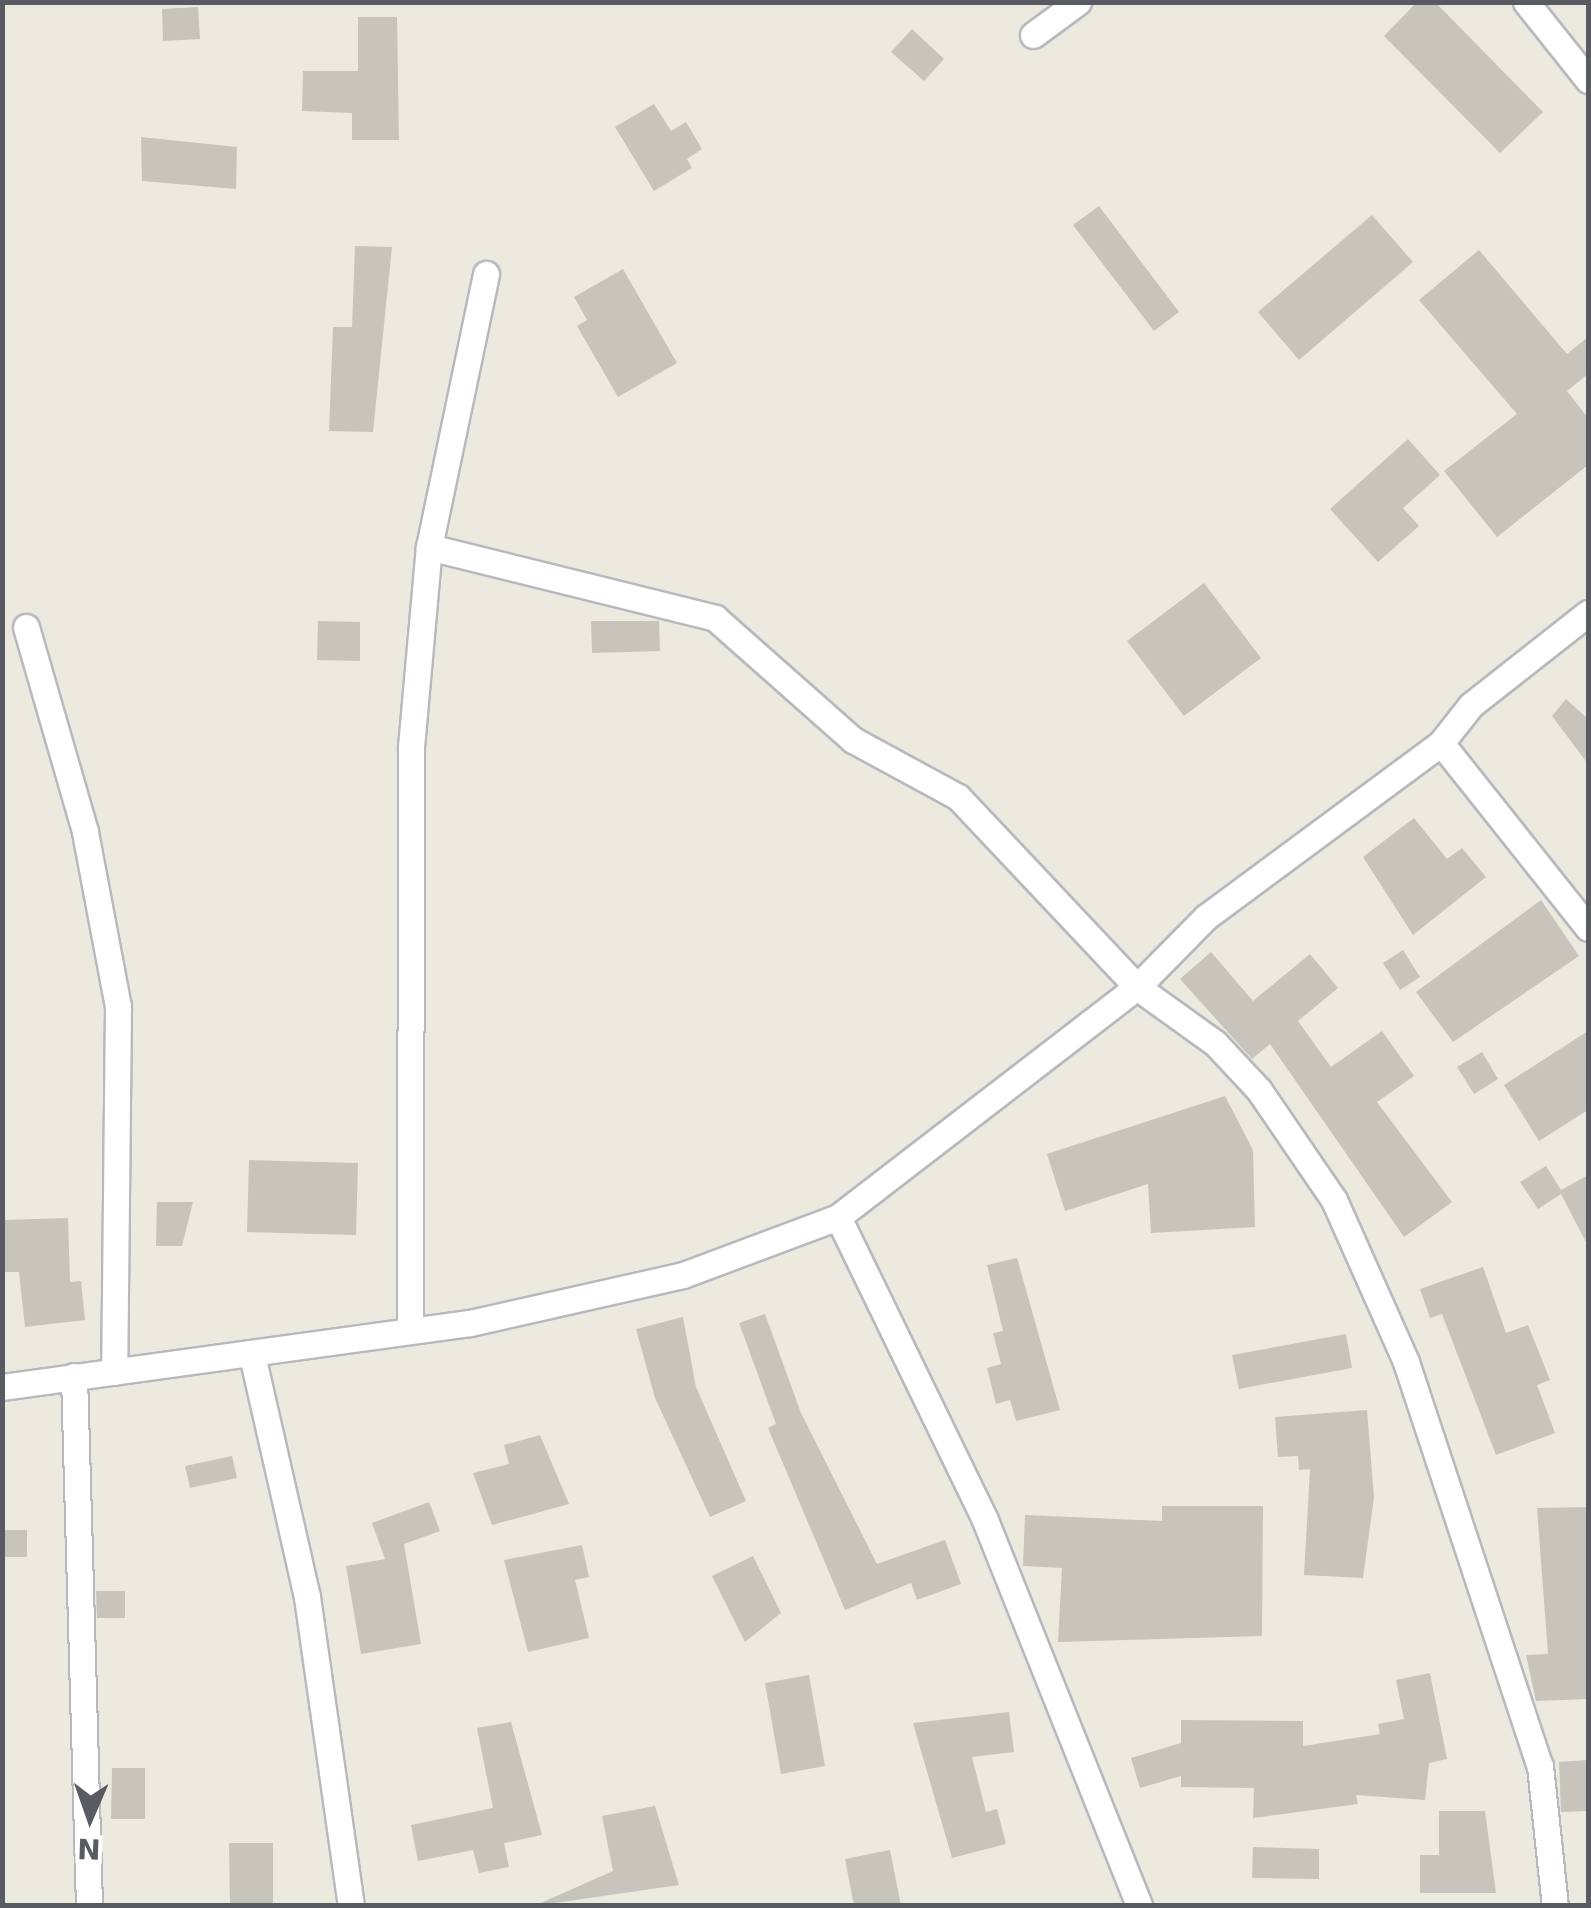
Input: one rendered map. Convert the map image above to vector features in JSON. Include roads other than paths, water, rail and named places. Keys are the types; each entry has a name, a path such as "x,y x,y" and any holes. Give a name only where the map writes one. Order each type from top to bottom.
{"street":[{"path":"1033,35 1078,2"},
{"path":"1526,2 1588,80"},
{"path":"410,1331 411,747 429,547 486,274"},
{"path":"429,547 716,618 853,740 958,797 1136,987 1216,1043 1297,1138 1334,1200 1406,1362 1540,1766 1554,1906"},
{"path":"2,1387 410,1331 683,1275 838,1217 1136,987 1206,918 1440,742 1471,705 1588,613"},
{"path":"26,627 85,832 118,1006 114,1372"},
{"path":"1440,742 1588,928"},
{"path":"838,1217 985,1520 1139,1906"},
{"path":"252,1355 307,1598 352,1906"},
{"path":"74,1376 89,1906"}]}
